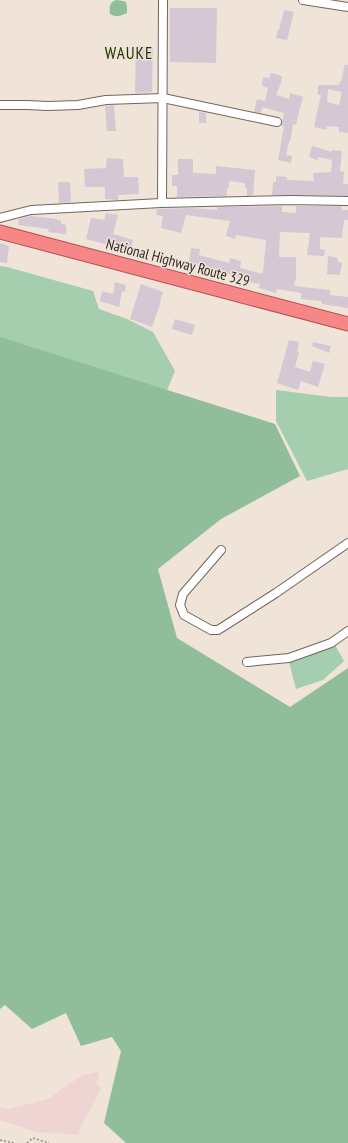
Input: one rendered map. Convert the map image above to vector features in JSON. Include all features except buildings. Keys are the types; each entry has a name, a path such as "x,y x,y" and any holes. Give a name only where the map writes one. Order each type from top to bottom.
{"highway":[{"name":"National Highway Route 329","path":"0,232 348,324"}],"street":[{"path":"159,203 163,0"},
{"path":"303,0 348,6"},
{"path":"0,105 78,105 106,100 160,98 277,122"},
{"path":"0,218 31,210 159,203 290,200 348,201"},
{"path":"221,550 183,594 180,605 184,615 211,630 218,630 276,593 348,543"},
{"path":"247,662 289,658 332,643 348,632"}],"path":[{"path":"27,1143 33,1138 49,1143"},
{"path":"0,1140 14,1143"}],"shaded area":[{"path":"99,1071 97,1084 101,1088 77,1135 36,1132 0,1120 0,1107 9,1109 48,1099 81,1076"}],"green space":[{"path":"116,0 126,2 127,13 118,16 110,14 110,5"},
{"path":"0,266 93,291 99,309 127,319 153,332 175,371 165,395 0,340"},
{"path":"0,337 275,424 300,476 221,519 158,569 177,638 290,707 348,668 348,1143 126,1143 104,1123 121,1051 112,1037 81,1046 66,1013 32,1029 5,1005 0,1009"},
{"path":"276,390 331,397 348,397 348,469 307,481 276,421"},
{"path":"335,645 344,661 323,680 296,689 289,662"}],"district":[{"name":"WAUKE","path":"129,53"}]}
